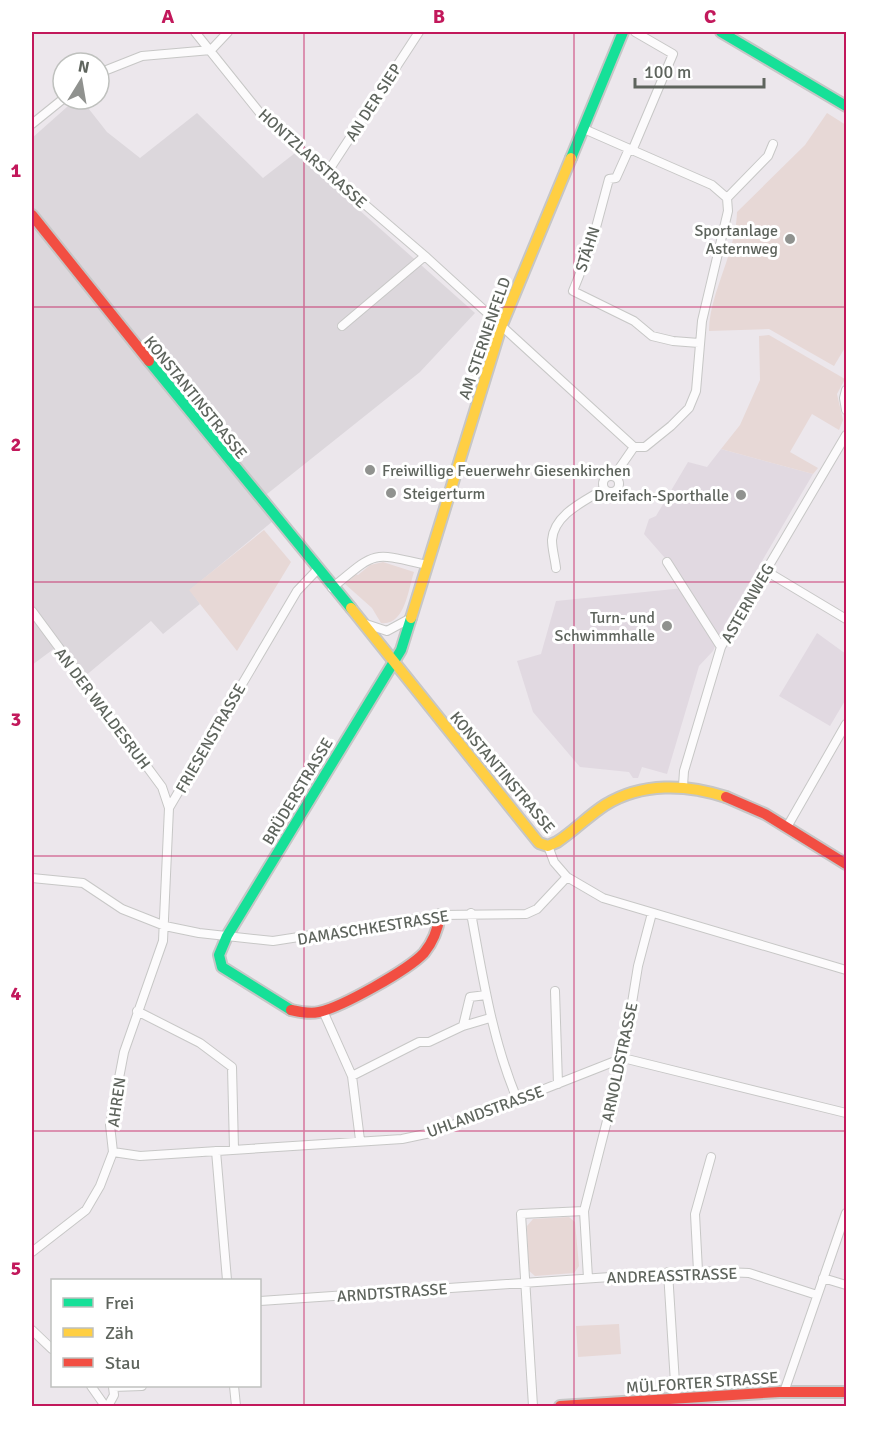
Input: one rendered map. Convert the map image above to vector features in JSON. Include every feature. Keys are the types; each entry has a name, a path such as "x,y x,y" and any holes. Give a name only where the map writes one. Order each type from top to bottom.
{"street":[{"name":"HONTZLARSTRASSE","path":"195,32 264,118 425,256 501,327"},
{"path":"111,69 142,56 211,50 228,32"},
{"name":"AN DER SIEP","path":"327,173 419,32"},
{"name":"AM STERNENFELD","path":"393,662 401,650 501,327 623,32"},
{"path":"631,150 673,54 635,32"},
{"path":"721,32 846,106"},
{"path":"32,124 51,109"},
{"path":"501,327 634,447 645,447 689,408 696,391 699,343 707,298 728,211 727,198 712,185 584,129"},
{"path":"727,198 768,156 773,144"},
{"name":"STÄHN","path":"631,150 616,178 609,179 591,246 573,291 634,321 652,336 673,341 699,343"},
{"name":"KONSTANTINSTRASSE","path":"32,215 316,570 364,623 539,843 548,846 554,862 567,877 603,898 846,970"},
{"path":"342,326 425,256"},
{"path":"846,390 846,410"},
{"name":"ASTERNWEG","path":"683,786 684,771 721,647 846,435"},
{"path":"604,489 604,479 614,476 634,447"},
{"path":"604,489 613,492 617,489 618,479 614,476"},
{"path":"556,568 552,540 557,524 568,512 604,489"},
{"path":"332,588 370,557 384,555 427,565"},
{"path":"667,562 721,647"},
{"name":"FRIESENSTRASSE","path":"165,926 169,808 297,591 316,570"},
{"path":"766,571 846,619"},
{"name":"AN DER WALDESRUH","path":"32,611 162,787 169,808"},
{"path":"364,623 387,631 411,618"},
{"name":"BRÜDERSTRASSE","path":"322,1011 290,1010 222,967 219,955 227,936 393,662"},
{"path":"787,827 846,724"},
{"path":"548,846 559,842 614,800 653,789 683,786 735,798 846,864"},
{"name":"DAMASCHKESTRASSE","path":"32,878 83,884 122,909 165,926 227,936 280,941 440,915 530,913 567,877"},
{"path":"471,913 490,1018 501,1060 517,1100"},
{"name":"ARNOLDSTRASSE","path":"588,1278 584,1211 623,1058 638,966 652,913"},
{"path":"360,1140 352,1076 322,1011 415,961 422,955 439,930 440,915"},
{"name":"AHREN","path":"32,1252 86,1210 100,1186 113,1152 110,1125 124,1052 137,1011 158,961 165,926"},
{"path":"555,991 558,1084"},
{"path":"463,1026 470,997 486,995"},
{"path":"137,1011 200,1043 232,1067 234,1149"},
{"path":"352,1076 419,1042 429,1042 463,1026 490,1018"},
{"path":"623,1058 846,1113"},
{"name":"UHLANDSTRASSE","path":"113,1152 140,1156 402,1139 435,1132 623,1058"},
{"path":"216,1151 227,1279"},
{"path":"698,1271 695,1214 711,1157"},
{"path":"533,1407 521,1214 584,1211"},
{"path":"784,1392 846,1213"},
{"name":"ANDREASSTRASSE","path":"525,1283 698,1271 749,1273 817,1294"},
{"path":"668,1272 676,1399"},
{"path":"824,1278 846,1285"},
{"name":"ARNDTSTRASSE","path":"261,1301 525,1283"},
{"path":"32,1330 51,1348"},
{"path":"92,1387 107,1407 114,1395 113,1387"},
{"path":"234,1387 236,1407"},
{"name":"MÜLFORTER STRASSE","path":"560,1407 784,1392 846,1392"}],"shaded area":[{"path":"62,111 90,111 107,132 140,158 197,113 263,178 295,153 475,313 420,372 257,502 273,521 190,590 200,604 163,634 151,621 84,677 59,645 32,665 32,138"},
{"name":"Sportanlage Asternweg","path":"827,113 846,125 846,346 834,366 769,329 709,331 713,303 732,243 737,212 805,145"},
{"path":"769,335 845,379 837,394 843,420 839,430 812,414 790,452 818,468 813,474 721,449 740,425 760,380 759,336"},
{"path":"721,449 813,474 725,624 713,651 699,666 667,774 642,767 638,778 633,778 629,772 580,767 533,712 517,661 541,654 556,601 684,588 671,565 644,534 649,519 656,516 688,462 707,467"},
{"path":"264,530 291,562 237,651 189,590"},
{"path":"383,562 414,572 400,613 395,619 381,623 372,608 345,584 354,573 358,575 370,565"},
{"path":"817,633 846,654 844,671 846,699 830,726 779,696"},
{"path":"569,1217 575,1222 579,1266 574,1273 535,1276 528,1270 527,1226 533,1219"},
{"path":"619,1324 621,1354 578,1357 576,1326"}],"traffic: fast":[{"path":"571,158 623,32"},
{"path":"721,32 846,106"},
{"path":"149,361 351,608"},
{"path":"291,1010 222,967 219,955 227,936 401,650 411,618"}],"traffic: slow":[{"path":"411,618 501,327 571,158"},
{"path":"351,608 539,843 548,846 557,842 605,805 634,792 680,788 726,797"}],"traffic: jam":[{"path":"32,215 149,361"},
{"path":"726,797 765,814 846,864"},
{"path":"291,1010 312,1013 329,1009 390,978 424,953 435,935 440,915"},
{"path":"560,1406 779,1392 846,1392"}],"place":[{"name":"Sportanlage Asternweg","path":"790,239"},
{"name":"Freiwillige Feuerwehr Giesenkirchen","path":"370,470"},
{"name":"Steigerturm","path":"391,493"},
{"name":"Dreifach-Sporthalle","path":"741,495"},
{"name":"Turn- und Schwimmhalle","path":"667,626"}]}
